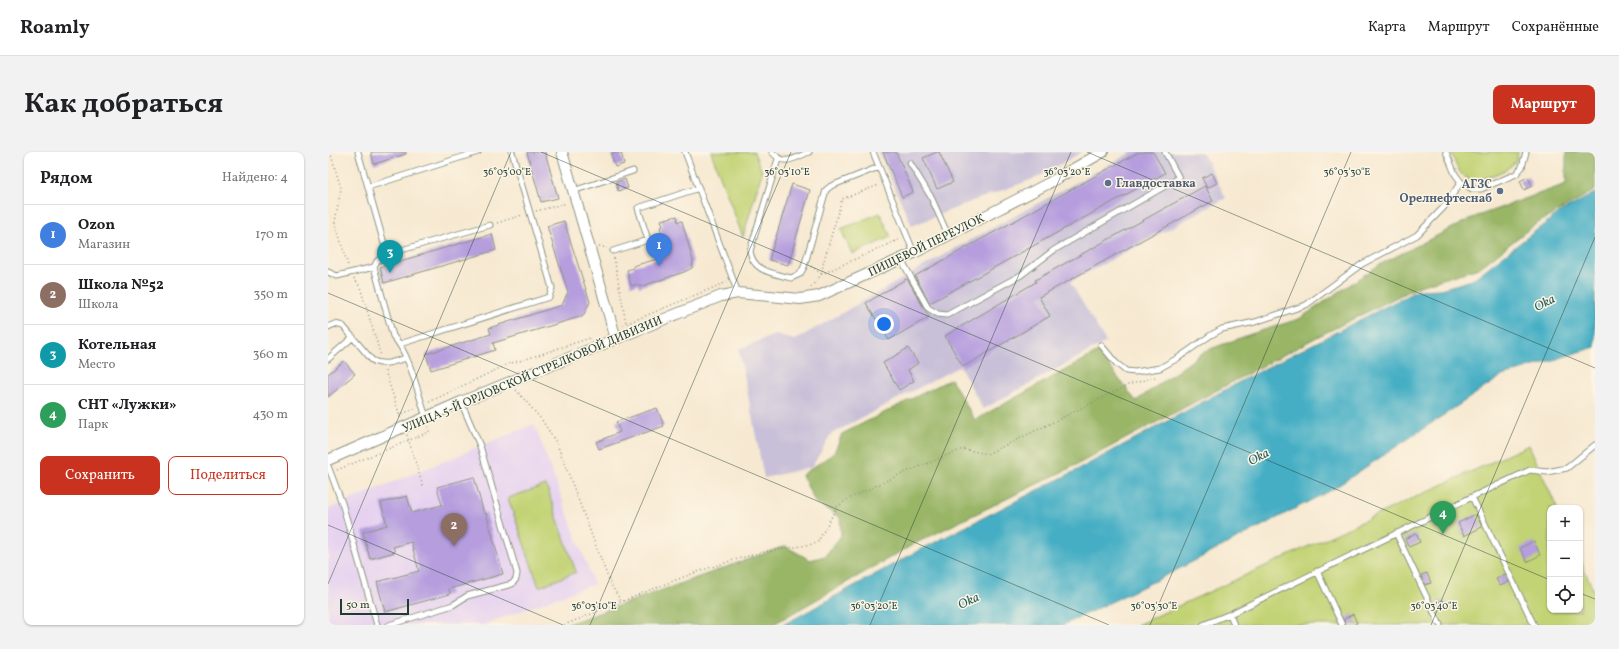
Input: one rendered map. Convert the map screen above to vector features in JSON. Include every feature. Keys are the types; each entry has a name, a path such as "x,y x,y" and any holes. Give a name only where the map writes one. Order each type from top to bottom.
{"street":[{"path":"562,152 616,339"},
{"name":"ПИЩЕВОЙ ПЕРЕУЛОК","path":"738,293 810,299 818,296 914,253 1048,184 1103,152"},
{"name":"УЛИЦА 5-Й ОРЛОВСКОЙ СТРЕЛКОВОЙ ДИВИЗИИ","path":"328,460 403,427 427,420 461,402 698,304 721,296 738,293"}],"lane":[{"path":"358,152 387,254"},
{"path":"368,187 478,152"},
{"path":"400,344 549,297 552,288 512,152"},
{"path":"686,152 738,293"},
{"path":"772,152 778,159 786,161 810,152"},
{"path":"873,152 914,253"},
{"path":"901,259 928,308 938,314 947,315 1021,275 1054,250 1179,178 1165,152"},
{"path":"1446,152 1455,174 1461,182 1472,189 1481,189 1516,174 1522,167 1526,152"},
{"path":"778,159 750,251 751,259 759,268 791,278 800,274 806,263 826,190 831,186 879,167"},
{"path":"910,163 931,197 948,235"},
{"path":"573,191 633,171"},
{"path":"1101,345 1116,363 1126,371 1135,372 1160,368 1222,329 1255,322 1306,305 1362,264 1416,235 1444,207 1461,182"},
{"path":"613,251 648,240 638,208 699,188"},
{"path":"427,420 406,358 400,344 393,336 374,267 377,261 387,254 490,225"},
{"path":"328,272 337,276 374,267"},
{"path":"328,327 335,324 343,326 372,360 377,363 383,364 406,358"},
{"path":"328,358 353,338"},
{"path":"388,625 453,605 467,596 512,584 516,579 517,573 480,446 461,402"},
{"path":"1203,625 1230,614 1530,470 1547,472 1566,468 1595,445"},
{"path":"328,466 342,503 377,625"},
{"path":"1472,497 1534,625"},
{"path":"1396,533 1440,625"},
{"path":"1317,571 1342,625"},
{"path":"1230,614 1234,625"}],"path":[{"path":"330,152 341,188 335,222 350,273 360,287 383,364 423,486"},
{"path":"806,263 822,274 823,264 842,199 885,182"},
{"path":"613,251 626,323"},
{"path":"564,625 698,572 746,557 817,543 837,507 848,499 901,474 963,449 987,454 1128,385 1155,377 1160,368"},
{"path":"521,386 514,389 542,420 557,444 610,583 622,603"},
{"path":"330,472 428,432 427,420"}],"shaded area":[{"path":"879,152 1082,152 1036,178 970,202 912,226"},
{"path":"1132,152 1202,152 1226,198 1070,282 1106,342 983,409 960,366 831,434 812,467 764,478 739,349 775,335 795,340 945,254"},
{"path":"534,424 594,584 483,625 328,625 328,509"}],"green space":[{"path":"711,152 754,152 762,172 743,237"},
{"path":"1451,152 1518,152 1517,158 1509,168 1477,181 1466,178 1463,175 1457,167"},
{"path":"1566,152 1595,152 1595,190 1533,226 1479,268 1419,286 1317,337 1078,464 914,544 772,625 565,625 785,546 810,560 825,556 841,536 840,517 815,502 802,475 834,453 842,434 951,379 975,420 1098,352 1136,401 1205,351 1251,334 1299,319 1379,265 1472,218 1566,184"},
{"path":"880,213 891,237 852,254 841,229"},
{"path":"1529,445 1556,505 1547,505 1547,613 1583,613 1583,567 1595,594 1595,625 1137,625"},
{"path":"546,485 576,572 539,587 508,498"}],"water":[{"name":"Oka","path":"1595,193 1595,347 1502,376 1333,489 1165,576 1063,625 783,625 914,553 1081,468 1243,380 1418,290 1441,289 1472,280 1560,212"}],"building":[{"path":"371,152 406,152 406,154 374,164"},
{"path":"527,152 545,152 558,198 541,202"},
{"path":"621,152 624,164 615,167 611,154"},
{"path":"883,152 896,152 913,192 902,197"},
{"path":"939,152 953,182 937,189 923,158"},
{"path":"1139,152 1153,152 1165,173 930,303 915,276"},
{"path":"1212,173 1217,183 1207,188 1202,178"},
{"path":"1528,177 1532,186 1524,190 1520,181"},
{"path":"625,179 628,188 618,191 616,182"},
{"path":"792,184 810,190 788,265 769,260"},
{"path":"1205,186 1213,201 1039,297 1050,316 963,367 945,336 1036,282 1035,280"},
{"path":"677,216 678,222 682,221 693,261 692,268 639,287 638,284 631,286 627,270 634,268 633,266 668,256 660,227 663,226 661,220"},
{"path":"564,221 590,302 583,316 493,343 495,350 431,370 426,354 491,334 489,328 562,305 568,292 547,226"},
{"path":"492,234 496,250 384,283 380,267"},
{"path":"906,279 929,317 889,340 866,303"},
{"path":"908,348 918,363 908,370 914,381 899,390 883,363"},
{"path":"344,361 355,374 328,397 328,374"},
{"path":"657,408 664,426 599,449 596,442 620,432 616,422"},
{"path":"474,477 503,574 449,589 450,594 385,612 377,582 419,571 411,542 393,547 395,552 370,559 363,532 387,525 381,503 407,496 412,513 442,505 437,487"},
{"path":"1476,514 1482,527 1464,536 1458,523"},
{"path":"1416,533 1420,542 1409,547 1405,539"},
{"path":"1534,541 1540,555 1527,562 1520,548"},
{"path":"1427,573 1431,583 1425,585 1421,575"},
{"path":"1505,574 1509,582 1500,586 1496,579"},
{"path":"1443,600 1446,607 1439,610 1436,604"},
{"path":"1353,614 1357,623 1353,625 1346,625 1344,619"}],"place":[{"name":"Главдоставка","path":"1108,183"},
{"name":"АГЗС Орелнефтеснаб","path":"1500,191"},
{"name":"Ozon","path":"659,266"},
{"name":"Котельная","path":"390,273"},
{"name":"СНТ «Лужки»","path":"1443,534"},
{"name":"Школа №52","path":"454,546"}]}
